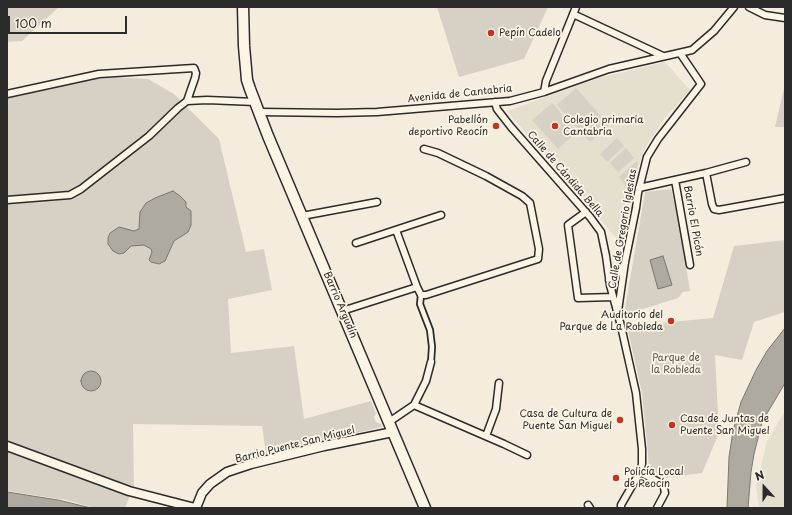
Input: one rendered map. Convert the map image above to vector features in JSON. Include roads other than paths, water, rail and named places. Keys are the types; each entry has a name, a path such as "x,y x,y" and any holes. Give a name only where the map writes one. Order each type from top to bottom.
{"main road":[{"name":"Barrio Argudín","path":"242,7 247,80 302,216 425,508"}],"street":[{"path":"544,92 546,82 576,7"},
{"name":"Avenida de Cantabria","path":"188,101 207,100 257,107 337,113 377,112 510,101 544,92 597,72 692,50 714,31 734,7"},
{"path":"750,7 765,15 785,18"},
{"path":"573,14 663,56"},
{"name":"Calle de Gregorio Iglesias","path":"618,313 625,262 646,157 658,139 701,84 680,53"},
{"path":"7,94 99,74 194,68 196,73 188,101 178,108 149,136 80,189 70,194 7,200"},
{"name":"Calle de Cándida Bella","path":"495,102 497,109 511,127 586,212 601,232 609,280 636,393 642,450 642,464 640,472"},
{"path":"421,295 426,295 538,259 539,248 530,203 522,196 486,176 438,153 424,149"},
{"name":"Barrio El Picón","path":"639,188 706,173 746,162"},
{"path":"706,173 714,209 719,210 785,198"},
{"name":"Barrio El Picón","path":"675,180 690,265"},
{"path":"302,216 377,202"},
{"path":"586,212 568,225 578,298 613,297"},
{"path":"356,243 441,214"},
{"path":"389,422 414,405 426,381 431,362 432,347 430,330 420,304 421,295 417,288 396,230"},
{"path":"609,280 618,273 625,262"},
{"path":"342,311 417,288"},
{"path":"486,436 496,409 499,383"},
{"path":"414,405 527,455"},
{"name":"Barrio Puente San Miguel","path":"195,508 202,493 210,484 227,472 251,464 324,446 393,432"},
{"path":"7,446 129,492 195,508"},
{"path":"621,508 621,505 640,472 662,484 664,488 665,493 657,508"}],"place":[{"name":"Pepín Cadelo","path":"491,33"},
{"name":"Pabellón deportivo Reocín","path":"496,126"},
{"name":"Colegio primaria Cantabria","path":"555,126"},
{"name":"Auditorio del Parque de La Robleda","path":"671,321"},
{"name":"Casa de Cultura de Puente San Miguel","path":"620,420"},
{"name":"Casa de Juntas de Puente San Miguel","path":"672,425"},
{"name":"Policía Local de Reocín","path":"616,478"}],"park label":[{"name":"Parque de la Robleda","path":"676,364"}]}
